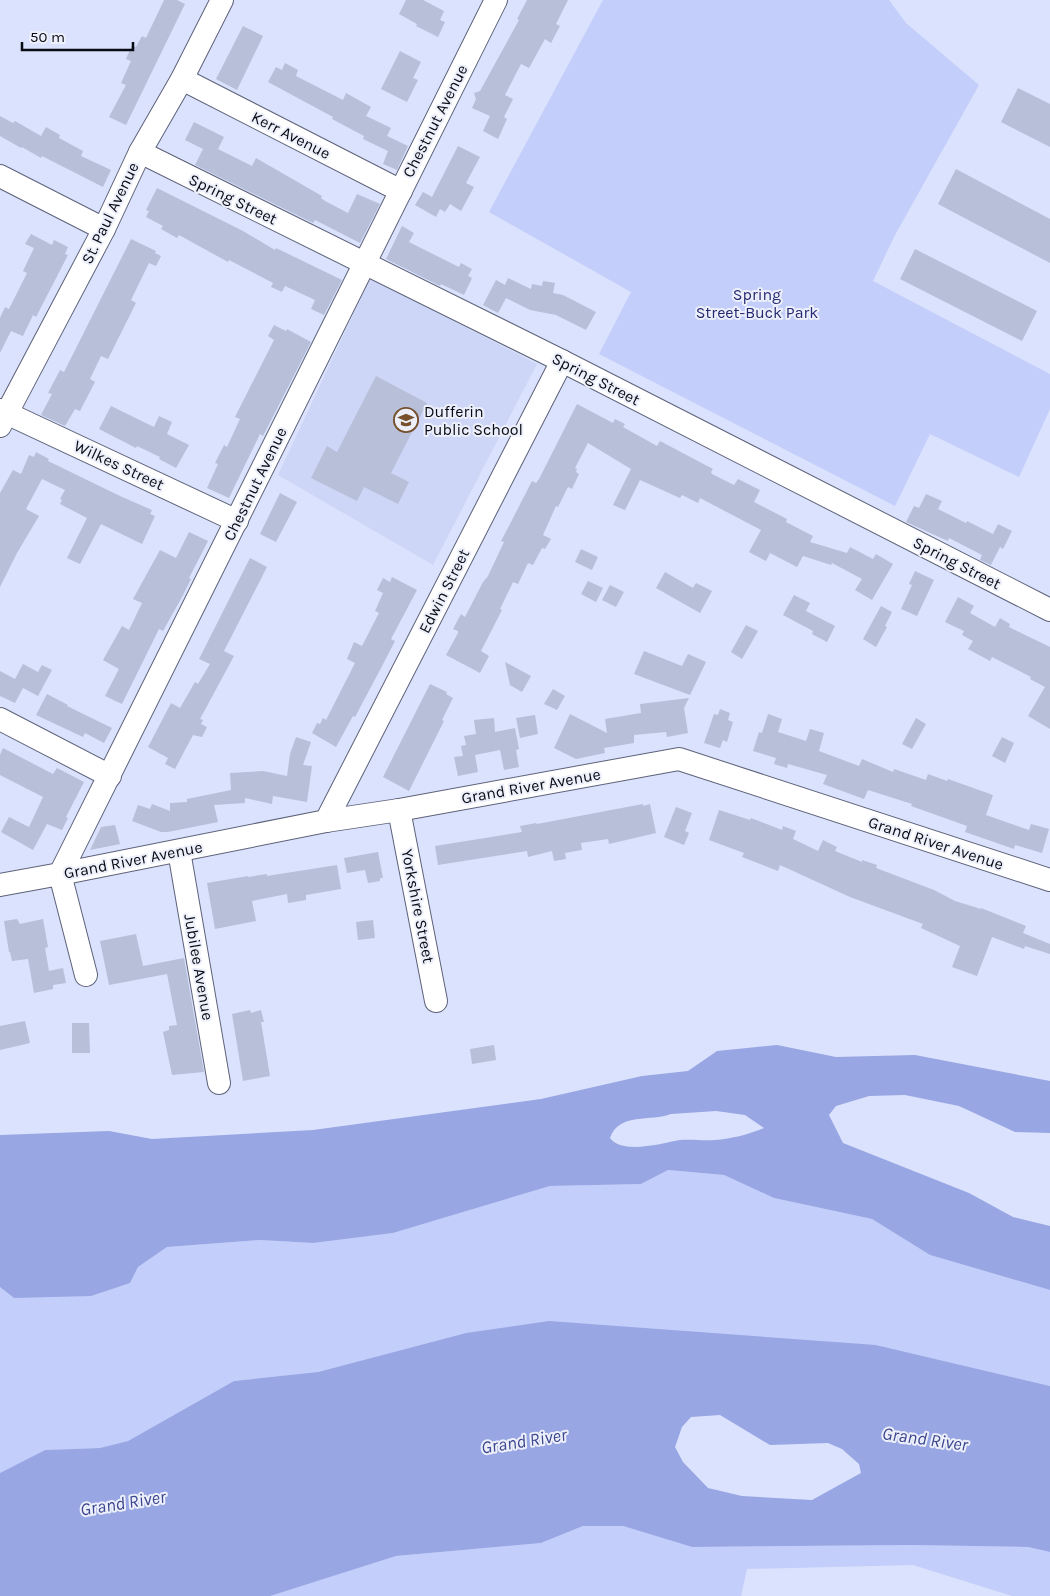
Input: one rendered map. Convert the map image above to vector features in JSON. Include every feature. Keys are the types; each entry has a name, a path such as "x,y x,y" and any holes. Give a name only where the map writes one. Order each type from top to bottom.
{"street":[{"name":"St. Paul Avenue","path":"2,416 104,229 140,152 182,79 222,0"},
{"name":"Chestnut Avenue","path":"60,874 496,0"},
{"name":"Kerr Avenue","path":"182,79 401,190"},
{"name":"Spring Street","path":"140,152 562,361 1050,610"},
{"path":"0,176 104,229"},
{"name":"Edwin Street","path":"326,821 562,361"},
{"name":"Wilkes Street","path":"2,416 237,521"},
{"path":"0,719 110,776"},
{"name":"Grand River Avenue","path":"0,885 326,821 399,810 679,759 1050,880"},
{"name":"Yorkshire Street","path":"399,810 436,1001"},
{"name":"Jubilee Avenue","path":"179,851 219,1083"},
{"path":"60,874 86,975"}],"shaded area":[{"name":"Dufferin Public School","path":"370,278 537,364 433,565 278,475"}],"green space":[{"name":"Spring Street-Buck Park","path":"603,0 889,0 906,23 979,85 895,235 873,281 1050,374 1050,409 1019,477 930,434 895,506 599,354 631,292 489,212"},
{"path":"668,1170 724,1175 774,1198 872,1219 930,1255 1050,1290 1050,1386 876,1345 466,1333 318,1372 234,1381 128,1441 100,1448 45,1450 0,1473 0,1287 14,1298 130,1283 138,1267 167,1247 260,1240 313,1243 393,1233 550,1186 641,1184"},
{"path":"583,1526 623,1526 692,1547 911,1545 1028,1547 1050,1552 1050,1596 1012,1596 913,1565 747,1569 741,1596 268,1596 396,1556 541,1543"}],"water":[{"path":"777,1045 836,1057 915,1055 1050,1081 1050,1133 1015,1132 959,1106 905,1095 869,1096 836,1106 829,1115 843,1143 969,1193 1013,1217 1050,1226 1050,1290 930,1255 872,1219 774,1198 724,1175 668,1170 641,1184 550,1186 393,1233 313,1243 260,1240 167,1247 138,1267 130,1283 91,1296 14,1298 0,1287 0,1135 109,1131 152,1139 313,1130 541,1099 642,1076 688,1071 717,1051","holes":["716,1111 745,1115 764,1128 728,1139 680,1140 633,1147 616,1143 610,1138 614,1130 621,1124 636,1119"]},
{"name":"Grand River","path":"549,1321 876,1345 1050,1386 1050,1552 1028,1547 911,1545 692,1547 623,1526 583,1526 541,1543 396,1556 270,1596 0,1596 0,1473 45,1450 100,1448 128,1441 234,1381 318,1372 466,1333","holes":["720,1415 770,1445 828,1443 842,1449 859,1464 861,1473 812,1500 742,1496 708,1488 683,1462 675,1447 682,1427 691,1417"]}],"building":[{"path":"164,0 177,0 185,4 126,125 109,117 126,85 121,83 131,61 126,59 132,45 136,47 142,36 146,38"},
{"path":"406,0 423,0 444,11 440,20 445,22 438,37 416,26 417,24 399,14"},
{"path":"527,0 568,0 556,24 560,26 551,43 545,39 529,68 521,64 505,95 513,99 504,117 507,119 498,139 483,131 490,116 472,108 476,99 474,93 480,91 519,20 517,19"},
{"path":"243,26 263,36 237,90 216,79"},
{"path":"400,51 421,62 413,78 418,80 407,102 381,89"},
{"path":"285,63 298,70 296,76 343,100 346,93 371,107 366,116 391,128 387,136 408,146 397,170 383,164 388,151 363,139 364,136 332,119 333,117 268,82 276,67 282,70"},
{"path":"1018,88 1050,104 1050,147 1001,122"},
{"path":"0,116 13,123 15,121 41,136 46,127 60,135 59,138 83,151 81,156 111,170 103,187 42,156 41,158 0,136"},
{"path":"194,122 224,137 218,149 252,166 256,158 322,196 321,198 325,201 348,213 357,194 380,204 360,243 315,220 313,223 195,165 203,149 185,140"},
{"path":"458,146 480,157 466,183 474,187 461,211 450,204 445,212 440,209 436,217 415,205 423,192 432,197"},
{"path":"956,169 1050,219 1050,263 938,204"},
{"path":"157,188 243,231 275,250 276,248 342,280 324,315 311,309 315,300 285,286 282,292 271,287 273,283 229,260 228,262 179,235 177,238 161,229 163,226 146,217 149,211 146,210"},
{"path":"402,226 414,233 409,242 459,267 461,263 472,269 468,276 472,278 464,295 441,284 440,286 386,259"},
{"path":"31,234 52,245 54,240 68,247 65,254 68,255 36,317 33,315 23,336 11,331 0,353 0,318 5,307 9,309 27,273 23,271 34,248 25,244"},
{"path":"131,239 156,251 155,253 161,256 156,266 149,263 131,300 136,303 108,359 101,356 90,379 95,382 80,411 75,409 65,426 41,415 52,394 48,393 60,370 64,372"},
{"path":"915,249 1037,311 1022,341 900,279"},
{"path":"508,278 531,289 532,284 542,286 543,281 555,283 553,293 563,295 596,312 586,330 556,315 530,310 506,298 498,313 483,305 496,280 505,285"},
{"path":"274,325 286,331 287,329 311,342 263,436 260,434 229,498 207,488 218,464 215,463 224,445 227,447 240,419 235,417 274,340 268,336"},
{"path":"376,376 427,403 391,473 409,482 398,504 364,487 357,501 311,478 327,446 337,452"},
{"path":"577,404 613,423 615,419 625,424 623,427 657,446 660,441 713,469 712,474 734,485 738,479 760,490 754,502 787,519 786,522 813,536 810,542 847,553 850,547 873,559 876,554 893,564 872,600 855,590 862,579 832,563 831,565 803,556 797,567 770,553 766,561 749,552 761,530 700,498 698,503 682,495 680,498 640,480 625,510 613,505 631,469 588,443 575,468 579,474 572,489 568,487 558,507 556,506 543,535 551,539 545,549 542,548 533,565 528,563 518,584 513,582 500,609 502,610 481,651 489,656 480,673 446,655 458,633 458,631 453,629 461,614 465,617 488,576 504,542 501,541 532,481 536,483 539,479"},
{"path":"111,406 154,427 159,416 172,422 167,434 189,445 176,468 159,459 160,457 137,446 136,448 99,429"},
{"path":"36,452 49,459 48,461 152,510 150,514 155,516 142,544 101,524 80,564 67,558 87,518 60,504 62,500 60,499 65,490 42,479 26,509 39,516 0,587 0,493 13,470 21,474 29,455 34,457"},
{"path":"280,493 297,502 276,542 260,534"},
{"path":"926,494 942,501 938,509 966,523 967,521 993,534 998,524 1012,531 1003,549 1000,547 991,565 980,560 982,555 949,538 948,541 906,522 914,506 919,508"},
{"path":"189,532 208,541 189,578 191,579 182,597 163,631 159,629 122,704 105,696 119,669 103,660 122,626 129,630 142,603 133,599 160,550 176,558"},
{"path":"581,549 598,557 592,570 575,562"},
{"path":"250,558 267,567 224,651 234,656 200,719 203,720 201,724 207,727 202,737 193,735 175,769 165,764 168,758 148,747 171,703 180,708 195,682 198,684 210,664 199,659"},
{"path":"915,571 934,580 917,616 901,609 912,585 909,584"},
{"path":"665,572 693,588 696,583 712,591 700,613 656,588"},
{"path":"392,577 417,590 391,639 395,641 355,717 353,716 336,747 312,733 317,723 320,724 323,718 326,720 355,663 347,659 354,642 362,646 379,613 375,611 383,593 377,590 383,578 390,582"},
{"path":"588,581 603,588 596,602 581,594"},
{"path":"610,585 624,592 616,607 602,600"},
{"path":"794,595 810,603 806,611 835,626 827,642 812,634 813,631 783,615"},
{"path":"958,597 974,606 970,613 995,627 1000,618 1010,624 1009,627 1050,647 1050,729 1028,716 1045,687 1030,679 1031,677 992,657 990,661 968,649 973,641 962,635 964,631 945,622"},
{"path":"881,606 892,612 885,626 887,627 876,647 863,639"},
{"path":"746,625 758,631 742,659 731,652"},
{"path":"644,651 682,666 688,654 706,662 690,695 634,674"},
{"path":"505,662 531,676 522,692 510,685"},
{"path":"23,664 38,672 42,665 52,670 38,696 23,688 15,703 0,696 0,671 15,679"},
{"path":"430,684 447,692 446,694 453,698 442,720 444,721 409,791 383,777"},
{"path":"553,689 565,696 557,710 544,704"},
{"path":"47,694 112,728 104,743 85,733 83,737 36,715"},
{"path":"689,698 684,708 688,733 667,737 666,732 634,735 634,743 604,748 605,753 576,759 554,748 570,714 607,733 605,719 641,713 640,704"},
{"path":"720,709 730,713 728,720 733,722 727,742 723,740 720,748 704,743 714,714 718,715"},
{"path":"768,714 782,719 778,732 806,741 810,729 824,733 819,751 859,766 862,759 893,772 894,769 926,780 928,774 993,795 986,815 1029,830 1031,824 1049,829 1042,853 1015,845 1014,849 965,832 967,826 911,806 912,804 868,790 864,799 823,784 827,775 788,764 787,768 774,764 776,758 753,751 759,732 762,733"},
{"path":"535,715 538,734 520,738 516,718"},
{"path":"494,718 495,732 515,728 519,749 516,750 519,767 504,770 500,750 475,755 478,772 458,776 454,757 463,756 461,746 466,745 464,736 476,734 474,720"},
{"path":"916,718 926,724 912,749 902,744"},
{"path":"296,737 311,742 303,765 312,766 307,802 273,796 272,804 245,798 245,803 214,805 218,822 168,832 161,832 132,821 138,805 150,809 152,804 170,811 170,803 187,802 187,799 231,790 230,773 263,771 287,776 290,754"},
{"path":"1002,737 1014,743 1005,763 992,756"},
{"path":"3,748 53,774 57,768 84,782 66,817 68,818 62,830 47,824 33,850 1,832 9,817 29,827 43,797 0,775 0,755"},
{"path":"643,804 643,806 650,804 656,833 609,844 608,839 581,843 582,850 565,853 566,859 554,861 552,851 528,857 527,851 438,865 435,846 522,832 520,826"},
{"path":"676,807 692,813 685,831 689,833 684,845 664,837"},
{"path":"719,810 750,820 751,818 782,830 783,826 796,831 793,839 818,851 823,840 837,847 835,851 862,862 862,860 877,865 876,868 934,890 955,901 981,908 1026,926 1023,933 1050,944 1050,954 1025,946 1024,949 992,937 977,976 952,967 960,946 921,928 923,924 850,897 780,865 778,871 742,857 744,853 709,840"},
{"path":"115,825 120,844 90,850 101,827"},
{"path":"378,852 383,878 380,878 380,881 368,883 365,870 347,873 344,858"},
{"path":"337,865 341,889 306,895 306,900 288,903 287,894 252,901 256,921 215,929 207,883"},
{"path":"17,919 20,924 43,919 48,947 45,948 49,971 63,968 66,983 53,985 53,989 34,993 28,959 12,961 9,952 4,921"},
{"path":"373,920 375,938 358,940 356,922"},
{"path":"136,934 143,966 184,958 204,1072 172,1075 163,1032 169,1030 169,1026 177,1025 167,974 109,985 100,941"},
{"path":"250,1010 251,1013 261,1010 264,1022 261,1022 270,1076 243,1081 232,1014"},
{"path":"25,1021 30,1043 0,1050 0,1026"},
{"path":"72,1023 89,1023 90,1053 72,1053"},
{"path":"494,1045 496,1060 472,1064 470,1049"}],"place":[{"name":"Dufferin Public School","path":"406,420"}]}
